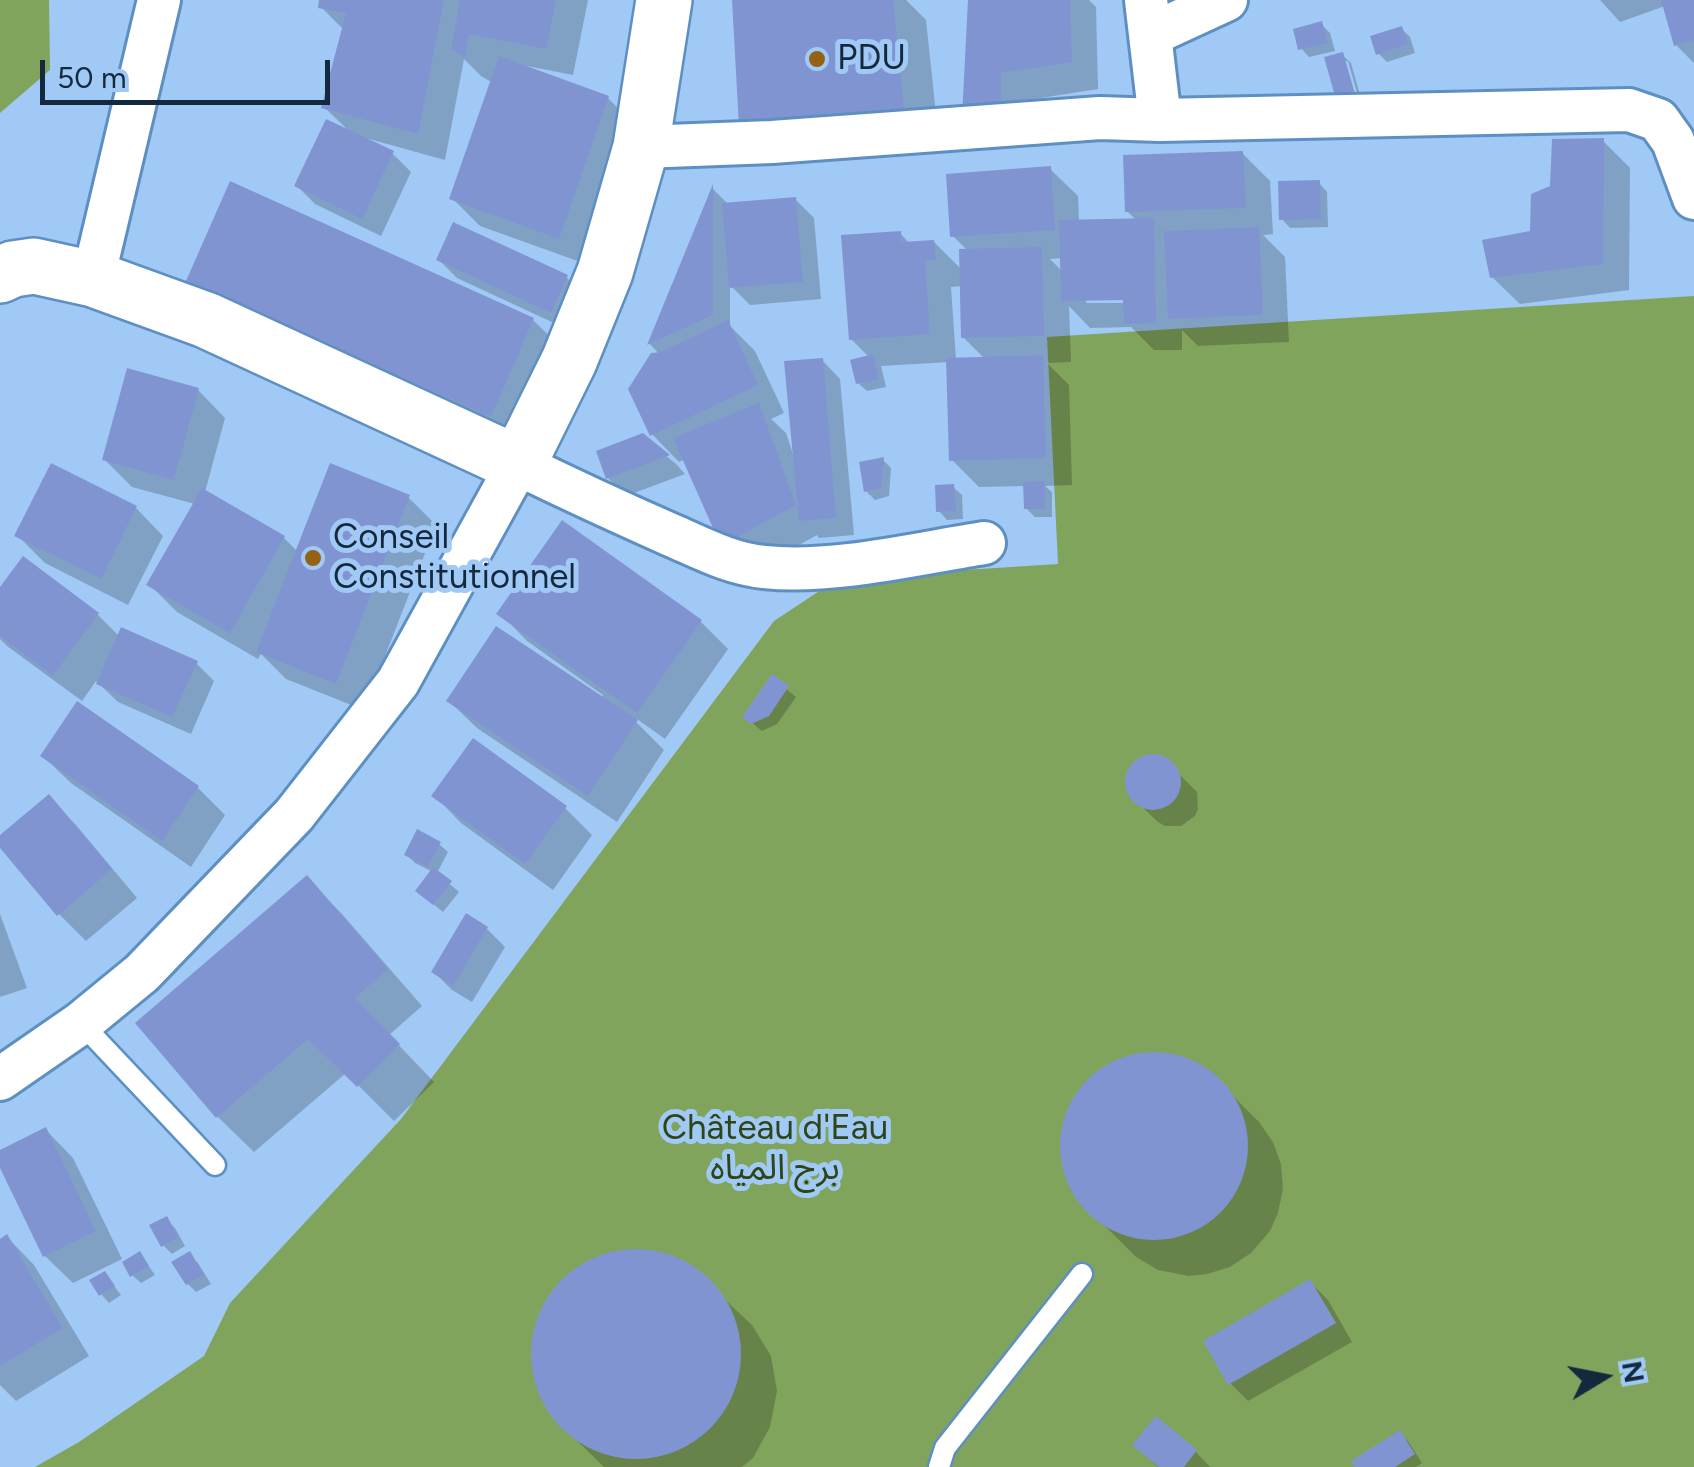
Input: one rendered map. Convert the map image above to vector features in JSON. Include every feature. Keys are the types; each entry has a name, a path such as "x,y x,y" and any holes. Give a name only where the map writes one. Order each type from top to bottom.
{"street":[{"path":"92,279 159,0"},
{"path":"0,1080 142,974 294,815 398,682 518,464 569,361 605,272 641,147 664,0"},
{"path":"1160,120 1148,17 1226,0"},
{"path":"641,147 772,142 1100,118 1629,110 1658,120 1673,141 1694,198"},
{"path":"0,275 34,266 92,279 206,320 729,560 794,569 984,543"}],"lane":[{"path":"80,1023 215,1164"},
{"path":"938,1467 945,1448 1082,1274"}],"green space":[{"path":"0,0 49,0 50,70 0,113"},
{"name":"Château d'Eau برج المياه","path":"1694,296 1694,1467 35,1467 79,1442 204,1356 230,1303 401,1119 774,621 839,578 1058,564 1047,337"}],"building":[{"path":"319,0 444,0 418,134 321,108 346,13 318,8"},
{"path":"460,0 556,0 546,49 469,34 465,58 451,49"},
{"name":"PDU","path":"732,0 893,0 905,117 739,127"},
{"path":"968,0 1070,0 1072,62 1001,73 1001,108 962,117"},
{"path":"1661,0 1694,0 1694,40 1674,46"},
{"path":"1322,21 1328,43 1298,50 1293,29"},
{"path":"1402,26 1408,44 1376,55 1370,36"},
{"path":"1343,52 1355,94 1336,100 1324,57"},
{"path":"499,56 609,96 559,239 449,199"},
{"path":"326,119 394,151 362,219 294,186"},
{"path":"1604,138 1603,264 1490,278 1482,240 1530,231 1531,194 1550,186 1552,139"},
{"path":"1243,151 1246,208 1125,212 1123,155"},
{"path":"1051,166 1055,230 950,237 946,174"},
{"path":"1320,180 1321,219 1279,220 1278,181"},
{"path":"230,181 534,318 491,417 186,281"},
{"path":"713,184 713,315 647,345"},
{"path":"796,197 803,282 729,288 722,203"},
{"path":"1154,218 1156,323 1124,324 1123,300 1061,301 1059,220"},
{"path":"453,222 568,275 551,313 436,260"},
{"path":"1259,227 1263,315 1168,319 1164,231"},
{"path":"901,231 902,242 934,240 936,260 925,261 930,334 849,340 841,235"},
{"path":"1042,247 1044,336 961,338 959,249"},
{"path":"728,320 758,385 650,436 628,389 651,353 661,352"},
{"path":"873,354 879,379 856,384 850,360"},
{"path":"1043,355 1046,458 949,461 946,358"},
{"path":"823,358 836,518 799,521 784,361"},
{"path":"127,368 199,388 174,480 102,460"},
{"path":"759,403 796,505 721,546 673,438"},
{"path":"643,433 670,455 606,479 596,451"},
{"path":"884,457 881,488 864,492 859,462"},
{"path":"51,463 137,506 101,579 14,536"},
{"path":"330,463 410,495 336,684 256,652"},
{"path":"1044,481 1045,509 1024,509 1023,482"},
{"path":"954,484 956,511 936,512 935,485"},
{"path":"202,488 285,536 230,633 146,585"},
{"path":"562,520 702,620 637,713 496,614"},
{"path":"23,556 99,613 53,676 0,636 0,587"},
{"path":"496,626 638,720 588,796 446,701"},
{"path":"121,627 198,661 172,717 96,684"},
{"path":"772,674 789,686 769,716 751,724 742,717"},
{"path":"77,701 199,786 162,841 40,756"},
{"path":"473,738 567,806 525,864 431,796"},
{"path":"1153,754 1173,762 1181,782 1173,802 1153,810 1133,802 1125,782 1133,762"},
{"path":"49,794 112,869 57,916 0,848 0,835"},
{"path":"417,829 441,842 428,867 404,855"},
{"path":"433,867 452,881 433,905 415,891"},
{"path":"307,875 388,969 355,998 400,1044 357,1087 308,1039 216,1118 135,1023"},
{"path":"466,913 488,927 453,986 431,972"},
{"path":"1154,1052 1190,1060 1220,1080 1240,1110 1248,1146 1240,1182 1220,1212 1190,1232 1154,1240 1118,1232 1088,1212 1068,1182 1060,1146 1068,1110 1088,1080 1118,1060"},
{"path":"46,1127 96,1231 43,1257 0,1168 0,1150"},
{"path":"167,1216 178,1237 161,1247 149,1225"},
{"path":"7,1234 63,1328 0,1366 0,1239"},
{"path":"636,1249 676,1257 710,1280 733,1314 741,1354 733,1394 710,1428 676,1451 636,1459 596,1451 562,1428 539,1394 531,1354 539,1314 562,1280 596,1257"},
{"path":"140,1251 149,1266 130,1277 122,1262"},
{"path":"190,1251 204,1275 186,1285 171,1262"},
{"path":"105,1271 115,1286 99,1296 89,1280"},
{"path":"1310,1279 1336,1323 1228,1385 1203,1341"},
{"path":"1156,1416 1197,1450 1184,1467 1159,1467 1132,1445"},
{"path":"1400,1430 1415,1454 1395,1467 1355,1467 1351,1461"}],"place":[{"name":"PDU","path":"817,59"},
{"name":"Conseil Constitutionnel","path":"313,558"}]}
